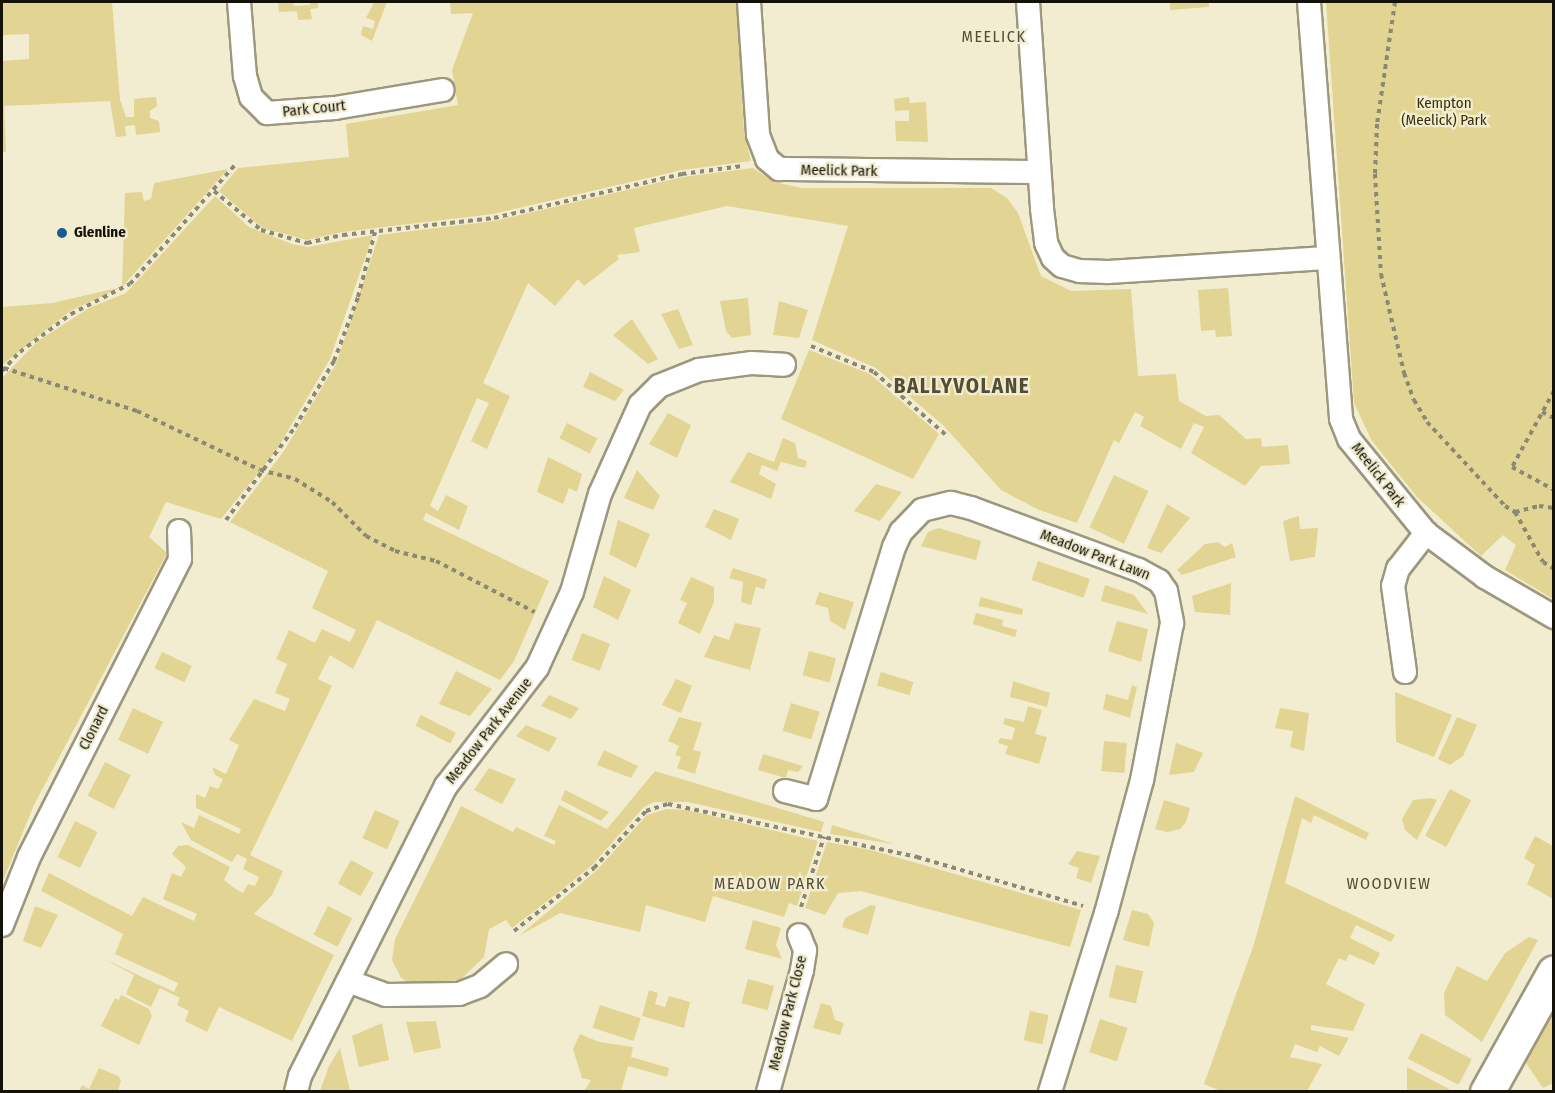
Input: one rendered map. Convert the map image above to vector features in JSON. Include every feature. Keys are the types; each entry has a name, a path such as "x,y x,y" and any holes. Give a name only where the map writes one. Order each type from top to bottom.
{"main road":[{"path":"1487,1092 1554,972"}],"street":[{"name":"Park Court","path":"239,2 245,76 251,97 267,112 335,108 443,90"},
{"name":"Meelick Park","path":"749,2 758,135 767,159 779,169 1040,172"},
{"path":"1028,2 1046,243 1053,258 1062,266 1108,272 1327,258"},
{"name":"Meelick Park","path":"1309,2 1341,419 1349,439 1426,533 1485,577 1554,617"},
{"name":"Meadow Park Avenue","path":"296,1092 348,981 446,786 537,668 572,592 600,494 640,405 659,386 699,370 751,363 784,365"},
{"name":"Meadow Park Lawn","path":"785,791 816,800 894,547 901,532 922,510 951,503 970,508 1139,570 1158,581 1166,591 1172,623 1142,780 1050,1092"},
{"name":"Clonard","path":"2,925 29,857 180,560 179,531"},
{"path":"1405,672 1393,586 1398,569 1426,533"},
{"name":"Meadow Park Close","path":"768,1092 802,970 805,950 800,935"},
{"path":"348,981 386,995 459,994 480,986 506,964"}],"path":[{"path":"1395,2 1377,124 1375,174 1381,274 1396,346 1413,400 1427,422 1476,477 1515,512 1543,562 1554,569"},
{"path":"214,191 249,224 292,242 307,243 375,231 494,218 682,174 752,164"},
{"path":"3,369 71,314 130,284 235,165"},
{"path":"226,520 295,427 334,361 358,297 375,231"},
{"path":"811,346 874,372 946,435"},
{"path":"3,369 137,411 262,470 295,479 332,502 366,536 395,551 436,561 541,615"},
{"path":"1554,391 1512,467 1554,490"},
{"path":"1542,412 1554,418"},
{"path":"1515,512 1539,506 1554,508"},
{"path":"514,931 594,868 654,806 688,805 917,857 1087,907"},
{"path":"801,907 824,837"}],"green space":[{"path":"2,2 112,2 120,100 126,117 134,117 134,99 156,97 157,106 150,111 150,118 159,121 160,132 136,135 135,125 125,126 126,136 116,137 110,101 4,106 6,152 2,152 2,61 29,59 29,34 2,35"},
{"path":"278,2 293,2 294,6 310,5 310,2 338,2 318,3 318,8 310,9 312,19 298,20 297,11 279,12"},
{"path":"374,2 387,2 372,41 361,35 363,26 373,29 375,21 366,18"},
{"path":"450,2 737,2 744,133 751,161 682,170 493,214 342,232 307,240 262,228 219,191 238,168 349,157 346,124 458,105 452,70 473,13 451,14"},
{"path":"1170,2 1209,2 1209,7 1170,10"},
{"name":"Kempton (Meelick) Park","path":"1326,2 1553,2 1553,599 1505,570 1516,545 1503,535 1481,556 1417,497 1372,441 1354,403"},
{"path":"909,97 910,103 926,102 928,142 896,141 895,121 909,121 909,110 895,111 894,99"},
{"path":"753,168 774,182 802,188 991,188 1007,198 1018,213 1041,276 1071,291 1131,289 1138,376 1176,374 1179,401 1206,416 1219,415 1246,439 1261,438 1262,447 1288,445 1290,464 1261,466 1245,486 1191,453 1204,427 1194,423 1181,449 1140,426 1144,417 1135,412 1119,443 1114,440 1077,523 1039,510 1001,490 944,426 876,368 812,340 848,226 727,206 634,228 640,252 617,255 619,259 584,286 578,279 555,306 528,283 483,383 510,396 487,449 471,441 489,403 477,398 430,506 438,511 446,495 468,506 459,530 426,513 423,520 549,581 514,661 500,680 377,620 353,669 330,655 318,679 332,686 250,855 283,871 272,895 254,914 334,955 292,1041 219,1007 207,1032 185,1021 189,1011 177,1005 180,998 160,988 151,1007 126,994 134,975 102,958 174,992 178,983 115,954 123,934 41,891 49,873 132,916 143,897 194,921 197,914 163,899 172,873 181,877 186,867 172,854 178,846 188,845 230,867 224,880 234,888 243,893 248,884 255,886 259,877 243,869 247,859 237,854 232,862 191,840 181,822 194,828 199,815 239,834 241,829 196,808 196,794 205,798 210,786 218,789 223,779 215,775 212,767 226,774 239,745 229,740 254,699 285,711 290,699 275,693 287,664 276,659 289,630 315,643 322,629 350,642 356,630 312,608 328,571 230,522 284,451 336,364 379,235 494,221 683,177"},
{"path":"228,169 122,287 125,193 142,192 144,201 151,199 154,183"},
{"path":"215,196 249,227 292,244 308,247 373,235 330,359 276,451 221,519 166,502 149,537 167,553 34,805 2,883 2,378 38,341 89,308 126,293"},
{"path":"122,287 70,311 2,365 2,307 52,303"},
{"path":"1228,288 1232,336 1216,337 1215,330 1201,331 1198,290"},
{"path":"748,298 751,335 732,338 726,331 720,301"},
{"path":"779,301 808,310 799,338 773,335"},
{"path":"678,309 693,345 679,349 661,314"},
{"path":"632,319 658,359 648,364 613,335"},
{"path":"809,350 870,374 939,434 913,479 781,419"},
{"path":"590,372 624,390 615,401 583,387"},
{"path":"668,413 691,425 677,458 649,444"},
{"path":"567,423 597,438 590,454 559,438"},
{"path":"783,438 795,443 798,458 807,461 805,468 781,462 777,471 762,465 759,474 776,484 771,499 730,482 748,452 774,462"},
{"path":"548,457 582,474 577,492 569,488 563,504 537,492"},
{"path":"637,470 660,496 653,510 624,498"},
{"path":"1114,475 1148,491 1124,544 1089,528"},
{"path":"876,484 902,492 880,521 854,511"},
{"path":"1167,504 1190,518 1161,553 1147,548"},
{"path":"714,509 739,519 731,540 705,527"},
{"path":"1299,516 1300,529 1318,528 1315,557 1290,561 1283,521"},
{"path":"618,520 650,534 636,568 609,554"},
{"path":"939,528 981,541 976,560 921,546 928,532"},
{"path":"1218,542 1225,547 1232,543 1236,557 1182,575 1177,570 1205,544"},
{"path":"1038,561 1090,579 1083,598 1031,580"},
{"path":"733,568 767,579 764,589 756,587 751,605 741,602 743,582 729,578"},
{"path":"604,576 631,590 618,620 593,607"},
{"path":"691,577 714,587 714,602 700,634 678,623 687,603 680,600"},
{"path":"1231,583 1230,615 1195,612 1192,596"},
{"path":"1105,585 1134,595 1148,614 1101,601"},
{"path":"819,592 854,602 845,630 830,621 828,608 815,604"},
{"path":"981,597 1023,609 1022,615 978,606"},
{"path":"976,613 1003,620 1002,626 1017,630 1015,637 973,624"},
{"path":"1117,621 1148,629 1141,662 1108,651"},
{"path":"735,623 761,628 750,670 704,657 714,635 729,640"},
{"path":"582,633 610,644 600,671 572,660"},
{"path":"809,651 836,658 830,682 803,675"},
{"path":"162,652 192,666 184,682 154,668"},
{"path":"456,671 492,689 470,716 439,704"},
{"path":"881,672 914,682 909,695 877,685"},
{"path":"676,679 692,686 681,713 662,705"},
{"path":"1013,681 1050,693 1047,707 1010,697"},
{"path":"1132,685 1137,687 1130,718 1103,709 1106,694 1128,700"},
{"path":"1395,692 1452,715 1434,757 1396,742"},
{"path":"549,695 579,708 571,719 541,706"},
{"path":"791,703 820,712 811,740 783,731"},
{"path":"1028,706 1042,710 1035,734 1047,737 1039,764 1005,754 1008,746 998,743 1000,738 1012,740 1015,728 1003,724 1005,718 1024,722"},
{"path":"133,708 163,722 148,754 118,740"},
{"path":"1280,708 1309,713 1304,751 1290,747 1293,731 1275,728"},
{"path":"421,715 456,733 450,743 416,726"},
{"path":"679,717 702,723 693,750 701,752 695,774 677,768 681,757 675,755 679,746 668,741"},
{"path":"1457,717 1477,725 1463,756 1450,765 1438,759"},
{"path":"526,725 557,738 549,752 516,736"},
{"path":"1104,741 1127,743 1124,773 1101,771"},
{"path":"1176,743 1203,753 1194,772 1169,775"},
{"path":"604,750 638,766 631,778 597,765"},
{"path":"763,754 803,766 798,772 788,770 786,778 758,770"},
{"path":"105,762 131,775 114,809 88,796"},
{"path":"489,768 516,779 502,804 474,790"},
{"path":"655,771 824,822 821,832 688,802 654,802 644,807 592,865 564,888 512,928 506,920 489,929 484,957 460,980 411,984 401,978 392,960 395,939 461,806 513,832 516,827 554,845 556,841 544,836 559,805 607,829"},
{"path":"1450,789 1471,800 1446,847 1425,836"},
{"path":"565,790 609,812 601,821 561,800"},
{"path":"1295,796 1369,833 1366,840 1314,815 1311,823 1302,818 1285,883 1395,935 1391,942 1356,925 1350,938 1380,953 1374,965 1349,954 1346,961 1339,958 1326,984 1365,1004 1353,1031 1311,1025 1311,1030 1349,1038 1339,1056 1320,1046 1317,1052 1295,1044 1290,1057 1322,1064 1307,1091 1221,1091 1204,1084 1254,944"},
{"path":"1430,798 1437,800 1417,840 1405,830 1402,819 1413,800"},
{"path":"1164,800 1190,808 1186,822 1180,829 1167,832 1155,829"},
{"path":"667,809 687,810 818,841 797,906 789,903 784,917 713,896 705,922 646,905 640,932 560,913 519,936 597,870 647,815"},
{"path":"375,810 400,821 387,849 362,838"},
{"path":"75,821 97,832 80,868 57,857"},
{"path":"832,825 859,833 894,844 830,834"},
{"path":"1535,836 1553,846 1553,899 1527,884 1535,865 1524,858"},
{"path":"827,842 871,850 1081,910 1070,947 861,891 838,893 825,915 805,908"},
{"path":"1077,851 1100,856 1091,883 1076,878 1079,868 1068,864"},
{"path":"351,860 374,873 361,896 338,884"},
{"path":"871,905 876,906 868,935 842,927 845,918"},
{"path":"35,906 58,915 41,948 23,941"},
{"path":"328,906 352,918 338,947 313,935"},
{"path":"1132,910 1148,914 1154,923 1149,947 1123,940"},
{"path":"753,920 781,928 776,945 782,959 745,949"},
{"path":"1529,937 1538,940 1482,1042 1445,1015 1444,993 1457,966 1487,981 1505,953"},
{"path":"1116,965 1143,971 1136,1003 1109,997"},
{"path":"748,979 774,986 768,1010 742,1003"},
{"path":"649,990 658,993 655,1004 665,1007 669,996 690,1002 684,1028 642,1016"},
{"path":"121,995 149,1009 152,1016 139,1045 101,1026 115,998 119,1000"},
{"path":"821,1003 831,1006 835,1020 844,1023 840,1035 813,1028"},
{"path":"600,1005 641,1018 633,1041 593,1028"},
{"path":"1030,1011 1049,1015 1042,1044 1024,1040"},
{"path":"1553,1013 1553,1083 1543,1088 1526,1063"},
{"path":"1100,1019 1128,1028 1117,1061 1089,1052"},
{"path":"436,1021 441,1048 414,1053 406,1022"},
{"path":"382,1023 389,1060 359,1067 352,1036"},
{"path":"1421,1033 1472,1059 1459,1085 1408,1059"},
{"path":"580,1034 599,1042 633,1047 631,1057 669,1068 667,1077 628,1066 621,1091 584,1091 591,1080 582,1078 573,1049"},
{"path":"340,1048 350,1091 320,1091 329,1066"},
{"path":"1407,1067 1453,1091 1407,1091"},
{"path":"99,1068 118,1076 121,1080 118,1091 79,1091 82,1085 89,1089"}],"place":[{"name":"Glenline","path":"62,233"}],"district":[{"name":"MEELICK","path":"994,37"},
{"name":"BALLYVOLANE","path":"962,386"},
{"name":"MEADOW PARK","path":"770,884"},
{"name":"WOODVIEW","path":"1389,884"}]}
